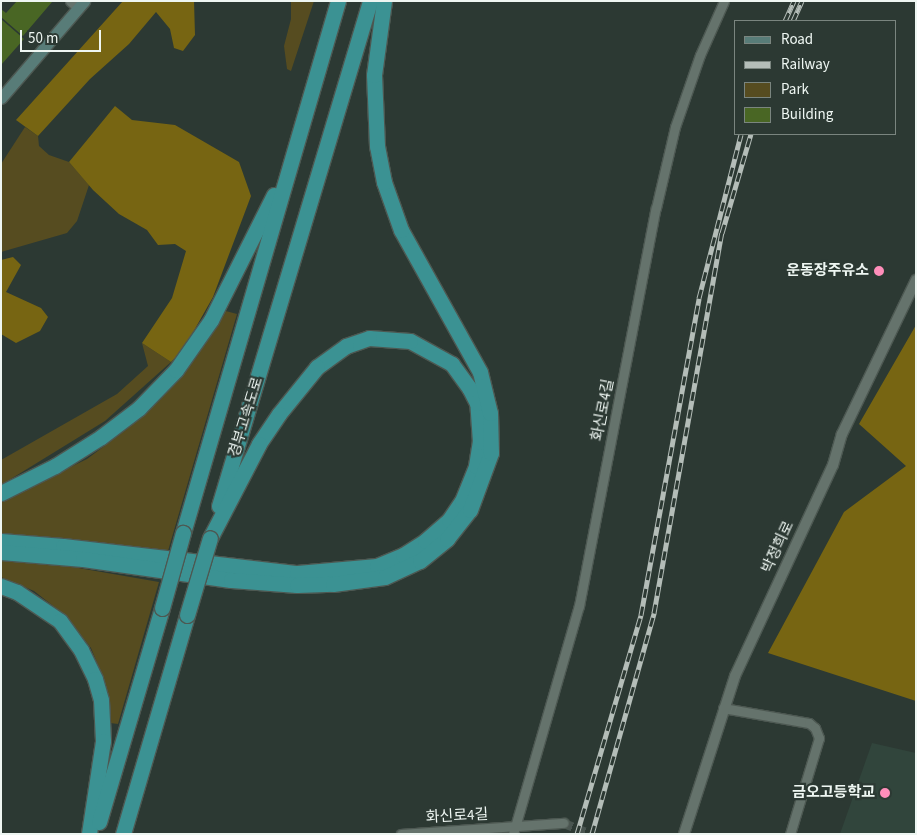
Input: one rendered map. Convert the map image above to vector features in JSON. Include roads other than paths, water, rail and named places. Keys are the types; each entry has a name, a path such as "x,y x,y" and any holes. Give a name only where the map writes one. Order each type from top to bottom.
{"highway":[{"name":"경부고속도로","path":"96,834 338,1"},
{"name":"경부고속도로","path":"123,834 370,1"},
{"path":"1,552 231,580 297,585 333,584 384,576 420,560 447,539 470,510 479,493 491,453 490,412 480,372 412,250 384,182 377,146 374,75 384,1"},
{"path":"1,493 55,466 101,437 139,408 176,370 234,278 293,155"},
{"path":"1,542 64,546 297,573 377,566 426,541 449,520 462,500 476,466 480,442 476,403 470,389 452,364 410,341 369,338 346,346 317,368 279,414 259,444 210,538"},
{"path":"1,586 18,592 60,621 81,650 95,679 101,700 103,741 89,834"}],"main road":[{"path":"1,98 78,4"}],"street":[{"name":"화신로4길","path":"514,830 579,606 656,208 675,127 700,55 724,1"},
{"name":"박정희로","path":"684,834 723,708 735,676 833,465 842,434 916,280"},
{"path":"723,708 809,722 816,728 819,738 790,834"},
{"name":"화신로4길","path":"400,834 514,830 564,823"}],"tunnel":[{"path":"564,823 591,834"}],"railway":[{"path":"785,20 794,1"},
{"path":"793,20 802,1"},
{"path":"577,834 641,615 699,298 741,135"},
{"path":"592,834 654,613 722,233 751,135"}],"place":[{"name":"운동장주유소","path":"879,271"},
{"name":"금오고등학교","path":"885,793"}]}
